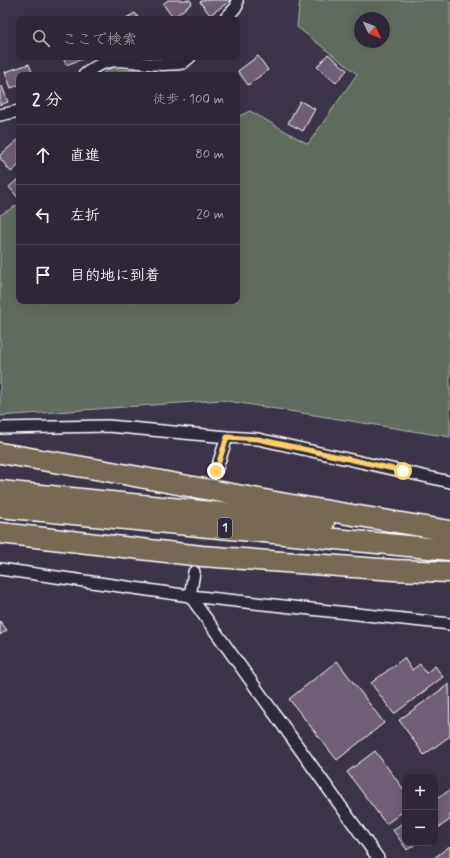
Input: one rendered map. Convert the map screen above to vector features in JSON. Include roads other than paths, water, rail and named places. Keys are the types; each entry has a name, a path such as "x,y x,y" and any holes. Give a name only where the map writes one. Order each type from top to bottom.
{"highway":[{"path":"0,453 286,504 450,531"},
{"path":"0,491 450,535"},
{"name":"1","path":"0,507 450,550"},
{"path":"0,533 202,556 394,570 450,572"}],"street":[{"path":"228,16 237,6 236,0"},
{"path":"88,72 108,61 129,60 163,65 182,63 186,60"},
{"path":"0,115 16,112"},
{"path":"0,428 108,426 258,439 450,482"},
{"path":"216,471 227,437"},
{"path":"0,569 190,596 450,624"},
{"path":"194,572 190,596 378,858"}],"tunnel":[{"path":"194,572 216,471"}]}
